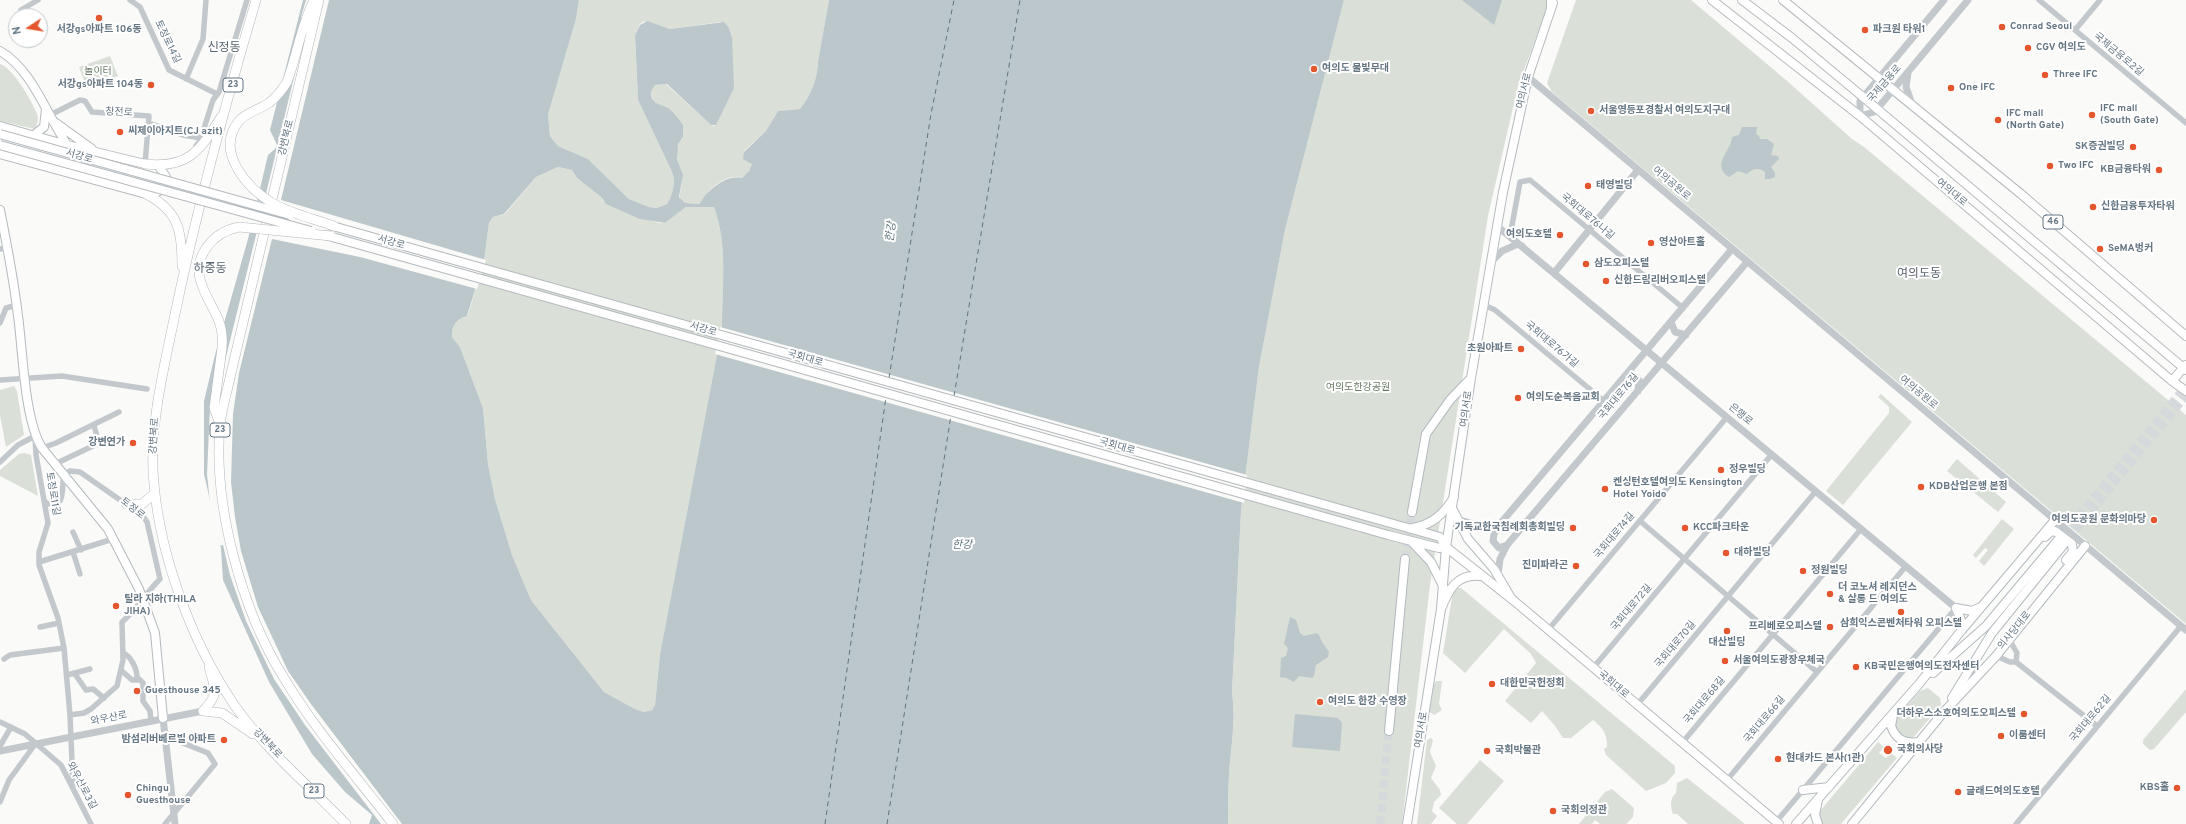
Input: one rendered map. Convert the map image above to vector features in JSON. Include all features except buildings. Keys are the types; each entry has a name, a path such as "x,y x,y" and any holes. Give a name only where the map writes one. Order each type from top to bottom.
{"highway":[{"name":"강변북로","path":"256,0 202,199 181,283 158,401 153,447 155,493 165,551 174,578 204,650 234,704 258,737 346,824"},
{"path":"314,0 305,18 294,62 287,82 280,93 269,103 245,116 238,122 234,130 231,149 241,175 253,188 274,204 334,226"},
{"name":"강변북로","path":"319,0 220,425 220,487 225,515 242,584 268,651 306,711 392,824"},
{"path":"145,164 173,164 183,161 200,148 227,107"},
{"path":"146,194 169,210 177,222 183,245 181,283"},
{"path":"220,425 214,408 223,336 218,317 201,284 199,263 202,253 214,238 231,229 239,227 331,236"},
{"path":"126,504 142,504 155,493"},
{"path":"203,711 213,700 215,694 204,650"},
{"path":"203,711 222,713 258,737"}],"main road":[{"name":"여의대로","path":"1712,0 1860,116 2172,382 2186,391"},
{"name":"여의대로","path":"1742,0 1792,38 2185,367"},
{"name":"46","path":"1783,0 1877,79 2021,194 2186,336"},
{"name":"여의서로","path":"1407,824 1441,609 1444,588 1446,547 1471,378 1497,226 1528,77 1552,3"},
{"path":"1,53 27,77 67,145 84,167 100,182"},
{"path":"34,135 44,127 50,115"},
{"path":"50,115 94,150"},
{"path":"0,126 67,145 94,150 145,164"},
{"name":"서강로","path":"0,134 782,352"},
{"name":"서강로","path":"0,145 331,236 780,363"},
{"path":"0,154 146,194 156,194 162,189 166,177 158,165"},
{"path":"0,210 4,248 17,305 25,378 35,436 42,448 108,529 142,598 155,633 164,718"},
{"name":"국회대로","path":"782,352 1440,537 1446,547 1513,600 1777,823"},
{"name":"국회대로","path":"780,363 1388,535 1439,548 1446,547"},
{"path":"2172,382 2185,367"},
{"path":"1412,512 1426,434 1450,400 1471,378"},
{"path":"1407,528 1422,526 1436,519 1446,510 1454,497"},
{"path":"1452,508 1468,539 1498,575 1513,600"},
{"name":"의사당대로","path":"1796,824 1919,684 1961,631 2055,520"},
{"path":"2027,553 2052,531 2065,538 2072,544 2073,549 2057,580"},
{"path":"1410,541 1431,562 1444,588"},
{"name":"의사당대로","path":"1919,684 1986,626 2061,542 1992,633 1942,714"},
{"name":"의사당대로","path":"1852,824 1942,714 1996,656 2009,638 2085,546"},
{"path":"1389,731 1406,559"},
{"path":"1441,609 1448,591 1455,582 1469,576 1481,576"},
{"path":"1956,608 1972,611 1981,607"},
{"path":"1956,608 1961,620 1961,631"},
{"path":"1894,712 1891,719 1893,732 1904,742 1909,744 1919,742"},
{"path":"1803,790 1829,787"},
{"path":"1818,800 1814,815 1818,824"}],"street":[{"path":"24,8 38,0"},
{"name":"토정로14길","path":"130,0 140,7 170,70 217,94"},
{"path":"186,79 203,40 206,0"},
{"path":"173,164 192,150 201,138 219,92 247,0"},
{"name":"국제금융로","path":"1944,0 1863,97 1860,102 1860,116 1874,112 1877,109 1968,0"},
{"name":"국제금융로2길","path":"2039,0 2186,123"},
{"path":"2075,30 2100,0"},
{"path":"1908,73 1906,88 1913,108"},
{"name":"여의공원로","path":"1528,77 2183,628"},
{"name":"창전로","path":"50,115 80,100 84,101 92,112 145,114 149,116 149,124"},
{"path":"145,164 149,124 183,135 201,138"},
{"name":"여의공원로","path":"1590,230 1638,170"},
{"name":"국회대로76나길","path":"1510,236 1520,182 1530,180 1683,308"},
{"name":"은행로","path":"1497,226 1956,608"},
{"path":"1554,273 1590,230"},
{"path":"1491,262 1506,248 1518,244 1522,246"},
{"name":"국회대로76길","path":"1507,546 1499,548 1493,542 1494,534 1500,524 1732,249"},
{"name":"국회대로76길","path":"1498,575 1500,559 1507,546 1747,262"},
{"path":"0,324 6,308 17,305"},
{"name":"국회대로76가길","path":"1484,305 1495,310 1604,401"},
{"path":"1671,322 1675,332 1686,335"},
{"path":"0,380 62,376 147,389"},
{"path":"1622,380 1627,376 1636,376 1639,380 1638,391"},
{"path":"42,448 94,426 119,412"},
{"name":"국회대로74길","path":"1548,630 1727,417"},
{"path":"55,464 97,444 97,436 94,426"},
{"path":"0,462 18,445 35,436"},
{"name":"토정로11길","path":"35,436 36,454 48,523 39,552 39,562 41,576 49,588 59,623 64,648 71,736"},
{"name":"국회대로72길","path":"1593,668 1772,454"},
{"name":"토정로","path":"64,474 70,471 80,472 143,516 147,522 160,579 142,598"},
{"path":"44,501 48,504 60,501 62,497 61,484 64,474"},
{"name":"국회대로70길","path":"1637,705 1816,491"},
{"path":"1457,519 1483,528 1500,524"},
{"path":"1640,521 1817,672"},
{"name":"국회대로68길","path":"1682,743 1862,529"},
{"path":"73,532 81,550"},
{"path":"39,562 113,539"},
{"path":"73,552 80,574"},
{"name":"국회대로66길","path":"1727,780 1906,566"},
{"path":"70,715 84,713 117,686 122,671 122,622 138,608 142,598"},
{"path":"1777,823 1956,608"},
{"path":"40,627 59,623"},
{"name":"국회대로62길","path":"2016,824 2097,726 2183,628"},
{"path":"2009,638 2017,653 2018,663"},
{"path":"4,659 10,655 64,648"},
{"path":"123,653 127,655 137,671 137,677 143,683 143,701 150,711 151,721"},
{"path":"1996,656 2010,662 2018,663 2097,726"},
{"path":"67,675 90,669"},
{"path":"122,671 132,680 140,680"},
{"path":"75,674 86,690 93,689 104,698"},
{"name":"와우산로","path":"0,751 203,711"},
{"path":"164,718 175,824"},
{"name":"와우산로3길","path":"0,722 25,734 61,765 91,824"},
{"path":"0,746 11,727"},
{"path":"71,736 73,786"},
{"path":"165,736 208,753 215,764 173,812 165,824"},
{"path":"0,802 9,780 36,743"}],"green space":[{"path":"579,0 829,0 815,80 811,92 804,104 800,109 778,111 766,131 744,151 752,164 749,171 742,178 732,177 722,181 706,194 699,204 685,203 680,199 682,176 676,154 679,143 683,137 665,107 653,101 651,92 655,85 666,84 711,125 715,126 732,37 729,28 720,22 670,29 644,21 640,24 635,35 638,100 672,172 674,180 671,196 667,204 657,208 649,207 629,199 588,159 558,146 550,136 548,115 576,19"},
{"name":"여의도한강공원","path":"1344,0 1550,0 1518,86 1488,216 1430,585 1402,824 1228,824 1233,723 1232,692 1241,511 1259,367 1285,230"},
{"path":"1576,0 1691,0 1786,80 1852,139 1864,147 2186,415 2186,624 1552,92 1547,83"},
{"name":"놀이터","path":"110,56 118,76 87,88 79,67"},
{"path":"0,64 11,72 16,78 35,108 38,116 38,122 35,129 0,121"},
{"path":"558,167 572,170 577,178 601,197 603,201 642,218 659,223 665,223 686,207 714,207 721,236 723,251 722,328 660,654 655,705 652,710 644,712 635,709 604,692 531,600 512,555 495,499 488,464 483,408 460,347 452,337 453,329 456,323 468,315 484,261 489,223 493,217 505,214 536,177"},
{"path":"14,386 17,391 24,435 6,447 0,415 0,390"},
{"path":"1881,394 1912,422 1843,505 1826,491 1889,413 1889,407 1878,397"},
{"path":"25,453 31,455 38,496 0,476 0,470 19,454"},
{"path":"1957,459 2006,502 1998,512 1947,471"},
{"path":"2002,519 2014,529 1984,566 1979,561 1988,550 1985,548 1976,558 1973,555"},
{"path":"1457,588 1461,588 1675,766 1675,773 1666,783 1646,791 1606,755 1604,749 1607,747 1605,734 1602,728 1593,720 1571,738 1563,738 1542,711 1531,723 1505,701 1536,663 1531,654 1504,629 1465,673 1443,653 1453,591"},
{"path":"1436,681 1442,681 1439,704 1442,710 1434,715 1430,712 1430,700 1432,688"},
{"path":"1928,688 1940,698 1941,705 1913,738 1910,740 1903,738 1894,729 1897,717 1920,691"},
{"path":"2186,689 2186,712 2154,749 2150,750 2143,744 2143,740"},
{"path":"1431,738 1433,740 1430,752 1436,766 1431,778 1440,790 1441,795 1434,802 1432,811 1437,816 1431,824 1417,824 1427,740"},
{"path":"1878,742 1884,747 1879,753 1886,758 1891,753 1897,758 1841,824 1822,824 1819,816 1820,811"},
{"path":"1480,760 1504,781 1467,824 1457,824 1439,808"},
{"path":"1687,778 1745,824 1688,824 1677,814 1673,814 1671,802 1676,793 1677,783"},
{"path":"1612,789 1634,808 1633,817 1626,824 1600,824 1595,820 1592,824 1579,824 1605,792"}],"water":[{"name":"한강","path":"303,0 579,0 576,19 548,115 550,136 558,146 588,159 629,199 649,207 657,208 667,204 671,196 674,180 672,172 638,100 635,35 640,25 647,21 670,29 724,22 729,28 732,37 734,88 716,125 711,125 667,84 655,85 651,92 651,96 654,101 670,110 683,125 683,137 678,144 677,159 683,175 679,197 685,203 699,204 706,194 718,184 728,179 737,177 742,178 749,171 752,164 743,159 744,152 766,131 778,111 800,109 804,104 811,92 815,80 829,0 1344,0 1285,230 1259,367 1241,511 1232,692 1233,723 1228,824 369,824 372,815 345,792 312,754 269,682 223,580 221,549 204,474 204,401 215,355 248,239 268,155 277,145 270,130","holes":["558,167 572,170 577,178 601,197 606,204 640,219 665,223 686,207 714,207 723,251 722,328 660,654 655,705 652,710 644,712 635,709 604,692 531,600 512,555 495,499 488,464 483,408 460,347 452,337 455,324 460,319 467,316 484,261 489,223 493,217 504,214 536,177"]},
{"path":"1462,0 1502,0 1494,25"},
{"path":"1742,127 1757,127 1756,134 1760,139 1767,139 1774,144 1771,155 1778,156 1779,159 1771,167 1775,173 1775,177 1765,179 1765,172 1758,169 1747,174 1738,171 1729,177 1721,168 1723,157 1732,137 1739,135"},
{"path":"1290,617 1296,620 1300,633 1304,636 1317,633 1329,652 1328,657 1316,665 1314,676 1312,678 1299,676 1294,682 1280,677 1281,658 1286,656 1288,648 1284,644"},
{"path":"1295,714 1338,718 1342,723 1340,751 1292,747"}],"pier":[{"path":"306,0 329,0 281,200 486,260 477,289 360,257 272,239 239,373 233,414 231,482 241,551 258,607 288,671 311,704 402,824 381,824 305,725 274,679 246,621 230,575 223,545 218,546 211,512 207,474 210,408 223,369 257,231 249,225 255,200 264,202 308,19 301,17"},
{"path":"720,327 1247,475 1244,503 715,354"}],"ferry route":[{"path":"889,378 931,114 954,0"},
{"path":"954,396 1020,0"},
{"path":"825,824 886,397"},
{"path":"887,824 951,415"}],"tunnel":[{"path":"2063,535 2186,386"},
{"path":"2068,539 2186,396"},
{"path":"1405,559 1412,512"},
{"path":"1380,824 1389,731"}],"place":[{"name":"서강gs아파트 106동","path":"99,18"},
{"name":"Conrad Seoul","path":"2002,27"},
{"name":"파크원 타워1","path":"1865,30"},
{"name":"CGV 여의도","path":"2028,48"},
{"name":"여의도 물빛무대","path":"1314,69"},
{"name":"Three IFC","path":"2045,75"},
{"name":"서강gs아파트 104동","path":"151,85"},
{"name":"One IFC","path":"1951,88"},
{"name":"서울영등포경찰서 여의도지구대","path":"1591,111"},
{"name":"IFC mall (South Gate)","path":"2092,115"},
{"name":"IFC mall (North Gate)","path":"1998,120"},
{"name":"씨제이아지트(CJ azit)","path":"120,132"},
{"name":"SK증권빌딩","path":"2133,147"},
{"name":"Two IFC","path":"2050,166"},
{"name":"KB금융타워","path":"2159,170"},
{"name":"태영빌딩","path":"1588,186"},
{"name":"신한금융투자타워","path":"2093,207"},
{"name":"여의도호텔","path":"1560,235"},
{"name":"영산아트홀","path":"1651,243"},
{"name":"SeMA벙커","path":"2100,249"},
{"name":"삼도오피스텔","path":"1586,264"},
{"name":"신한드림리버오피스텔","path":"1606,281"},
{"name":"초원아파트","path":"1521,349"},
{"name":"여의도순복음교회","path":"1518,398"},
{"name":"강변연가","path":"133,443"},
{"name":"정우빌딩","path":"1721,470"},
{"name":"KDB산업은행 본점","path":"1921,487"},
{"name":"켄싱턴호텔여의도 Kensington Hotel Yoido","path":"1605,489"},
{"name":"여의도공원 문화의마당","path":"2154,520"},
{"name":"기독교한국침례회총회빌딩","path":"1573,528"},
{"name":"KCC파크타운","path":"1685,528"},
{"name":"대하빌딩","path":"1726,553"},
{"name":"진미파라곤","path":"1576,566"},
{"name":"정원빌딩","path":"1803,571"},
{"name":"더 코노셔 레지던스 & 살롱 드 여의도","path":"1830,594"},
{"name":"틸라 지하(THILA JIHA)","path":"116,606"},
{"name":"삼희익스콘벤처타워 오피스텔","path":"1901,612"},
{"name":"프리베로오피스텔","path":"1830,627"},
{"name":"대산빌딩","path":"1727,631"},
{"name":"서울여의도광장우체국","path":"1725,661"},
{"name":"KB국민은행여의도전자센터","path":"1856,667"},
{"name":"대한민국헌정회","path":"1492,684"},
{"name":"Guesthouse 345","path":"137,691"},
{"name":"여의도 한강 수영장","path":"1320,702"},
{"name":"더하우스소호여의도오피스텔","path":"2024,714"},
{"name":"이룸센터","path":"2001,736"},
{"name":"밤섬리버베르빌 아파트","path":"224,740"},
{"name":"국회의사당","path":"1888,750"},
{"name":"국회박물관","path":"1487,751"},
{"name":"현대카드 본사(1관)","path":"1778,759"},
{"name":"KBS홀","path":"2177,788"},
{"name":"글래드여의도호텔","path":"1958,792"},
{"name":"Chingu Guesthouse","path":"128,795"},
{"name":"국회의정관","path":"1553,811"}],"district":[{"name":"신정동","path":"224,49"},
{"name":"하중동","path":"210,270"},
{"name":"여의도동","path":"1919,275"}]}
